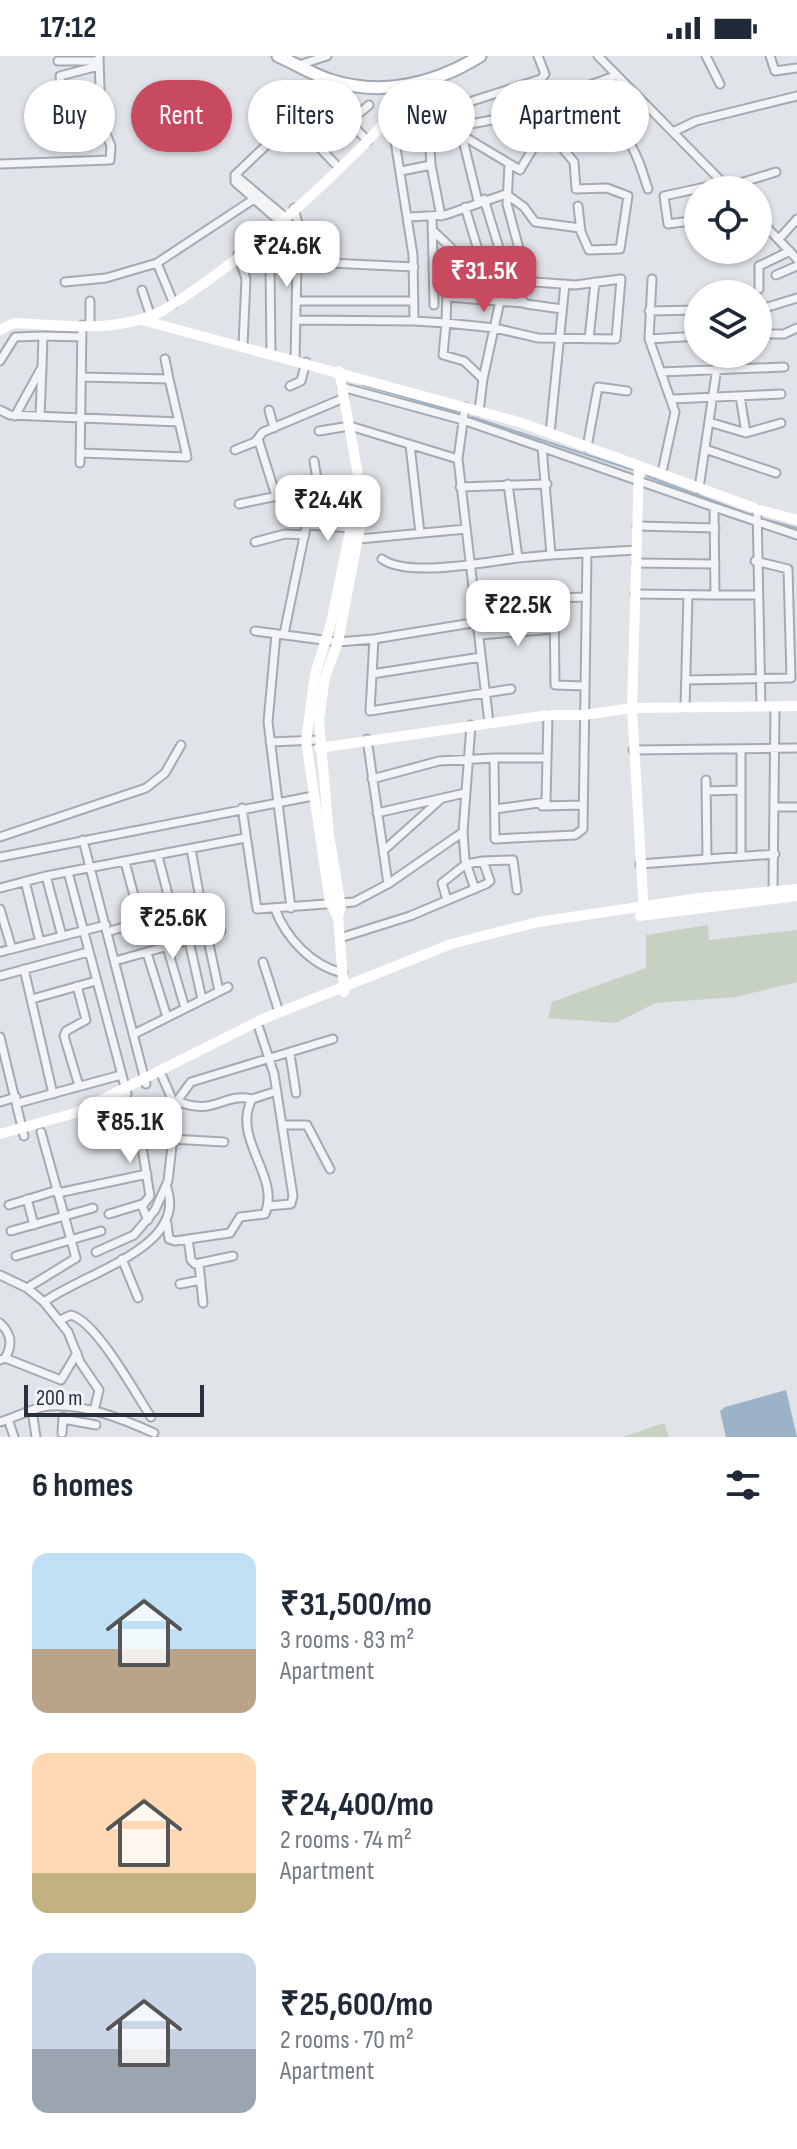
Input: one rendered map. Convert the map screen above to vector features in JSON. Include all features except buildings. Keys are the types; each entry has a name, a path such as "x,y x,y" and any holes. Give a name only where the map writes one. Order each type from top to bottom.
{"main road":[{"path":"278,56 333,80"},
{"path":"429,80 480,56"}],"street":[{"path":"299,65 327,56"},
{"path":"475,100 544,77 538,56"},
{"path":"598,56 619,80"},
{"path":"706,56 720,84"},
{"path":"770,56 775,71 797,68"},
{"path":"58,61 99,61"},
{"path":"60,80 60,76 99,61"},
{"path":"602,80 615,76"},
{"path":"673,132 696,121 797,96"},
{"path":"362,111 369,105"},
{"path":"649,109 716,176"},
{"path":"0,361 15,337 43,336 147,318 174,304 283,219 378,130"},
{"path":"362,135 368,141"},
{"path":"475,144 522,169 531,152"},
{"path":"0,164 110,160 111,152"},
{"path":"259,152 235,175 235,182 283,219"},
{"path":"323,152 338,167"},
{"path":"398,152 414,267 414,321"},
{"path":"430,152 436,216 432,230 434,305"},
{"path":"465,152 511,287"},
{"path":"566,152 574,162 576,189 607,188 628,196 620,249 589,250 580,228 578,206"},
{"path":"635,152 648,189"},
{"path":"509,164 506,194 521,256 523,303"},
{"path":"401,171 431,165"},
{"path":"763,176 776,172"},
{"path":"235,175 283,219"},
{"path":"684,193 664,196 668,224 684,222"},
{"path":"409,217 436,216 506,194 524,207 535,222 580,228"},
{"path":"65,282 106,278 157,263 254,199"},
{"path":"465,207 485,274"},
{"path":"294,208 308,262"},
{"path":"779,239 797,219"},
{"path":"296,320 414,321 495,328 528,337 616,339 621,279 511,287 485,274 432,230"},
{"path":"772,232 797,259"},
{"path":"255,241 267,254 270,268 271,353"},
{"path":"759,280 759,266 790,251"},
{"path":"238,254 246,279 243,345"},
{"path":"290,386 301,381 296,268 308,262 414,267"},
{"path":"157,263 174,304"},
{"path":"448,263 443,355 464,361 483,379"},
{"path":"776,275 797,266"},
{"path":"652,279 649,339 673,399 675,412 662,472"},
{"path":"589,339 595,282"},
{"path":"550,433 565,284"},
{"path":"142,290 147,318"},
{"path":"447,297 562,309"},
{"path":"772,306 797,298"},
{"path":"80,463 81,377 84,329 90,301"},
{"path":"296,301 414,301"},
{"path":"479,411 500,301"},
{"path":"649,311 684,310"},
{"path":"147,318 550,433 757,509 797,520"},
{"path":"1,327 84,329"},
{"path":"772,334 784,334 797,328"},
{"path":"40,416 43,336"},
{"path":"649,339 684,337"},
{"path":"81,453 187,457 165,359"},
{"path":"15,416 42,367"},
{"path":"661,372 784,367"},
{"path":"699,488 717,369"},
{"path":"335,903 319,744 325,677 338,642 359,539 350,426 339,371"},
{"path":"354,376 355,389"},
{"path":"81,377 169,379"},
{"path":"587,447 598,387 627,391"},
{"path":"235,450 258,439 261,433 355,389 463,420 797,535"},
{"path":"673,399 781,394"},
{"path":"740,396 746,433"},
{"path":"465,407 458,459 460,487 489,723"},
{"path":"0,410 15,416 179,422"},
{"path":"269,410 274,428"},
{"path":"709,422 746,433 781,423"},
{"path":"319,431 350,426 458,459"},
{"path":"258,439 276,496"},
{"path":"410,445 420,533"},
{"path":"542,447 551,555"},
{"path":"705,449 776,473"},
{"path":"239,504 318,485 314,461"},
{"path":"639,466 632,708 644,912"},
{"path":"508,484 518,558"},
{"path":"460,487 547,484"},
{"path":"291,908 268,722 280,634 305,535 311,489"},
{"path":"714,507 715,595"},
{"path":"757,509 755,561 761,706"},
{"path":"344,989 338,917 313,796 306,741 315,674 326,641 351,528 359,510"},
{"path":"307,525 351,528"},
{"path":"637,526 715,528"},
{"path":"359,539 466,529"},
{"path":"255,542 285,534 305,535"},
{"path":"382,559 390,565 421,567 636,550"},
{"path":"494,758 495,839 575,835 583,829 587,553"},
{"path":"755,561 797,572"},
{"path":"636,563 715,564"},
{"path":"686,680 794,678 793,645 787,616 788,569"},
{"path":"635,594 756,595"},
{"path":"685,707 688,595"},
{"path":"475,601 586,597"},
{"path":"554,598 555,685 585,686"},
{"path":"787,616 797,616"},
{"path":"255,631 338,642 478,622"},
{"path":"479,635 554,629"},
{"path":"374,639 370,711 511,689"},
{"path":"372,674 481,657"},
{"path":"270,742 306,741 319,744 548,715 584,715 632,708 797,706"},
{"path":"773,890 775,707"},
{"path":"540,806 546,802 548,715"},
{"path":"471,725 463,832 466,864 475,889"},
{"path":"367,739 388,884"},
{"path":"0,837 146,788 165,773 181,745"},
{"path":"633,750 797,748"},
{"path":"741,749 741,856"},
{"path":"372,779 439,761 547,758"},
{"path":"706,780 707,859"},
{"path":"706,791 741,790"},
{"path":"377,813 465,793"},
{"path":"0,857 313,796"},
{"path":"383,851 442,798"},
{"path":"495,809 582,805"},
{"path":"775,807 797,807"},
{"path":"242,808 256,907 275,909 354,902 388,884 463,832"},
{"path":"0,888 46,876 245,838"},
{"path":"83,840 146,1081"},
{"path":"0,952 83,931 141,922 202,902 191,849"},
{"path":"640,864 775,854"},
{"path":"158,856 173,914"},
{"path":"447,900 442,883 466,864 483,861 513,860 517,890"},
{"path":"340,938 410,916 490,881 483,861"},
{"path":"125,862 141,922"},
{"path":"68,872 135,1126 150,1196 142,1204 109,1214"},
{"path":"46,876 62,936"},
{"path":"25,881 40,942"},
{"path":"644,912 773,890 797,889"},
{"path":"146,1081 344,989 451,944 538,922 797,896"},
{"path":"0,909 12,949"},
{"path":"275,909 292,939 316,962 343,973"},
{"path":"115,961 221,931"},
{"path":"134,1034 224,989 207,935"},
{"path":"189,941 202,999"},
{"path":"167,947 185,1008"},
{"path":"0,976 88,952"},
{"path":"147,953 167,1017"},
{"path":"263,962 279,1012"},
{"path":"24,969 53,1094"},
{"path":"32,999 96,981"},
{"path":"77,986 86,1020 66,1031 64,1036 79,1086"},
{"path":"0,1134 41,1132 124,1093 279,1012 344,989"},
{"path":"259,1028 277,1091 293,1201 286,1205 268,1206"},
{"path":"252,1099 246,1124 264,1180 268,1206 262,1216 240,1217 230,1233 171,1241 167,1224 170,1198 167,1188 171,1139 176,1105 185,1087 202,1076 270,1060 333,1039"},
{"path":"0,1041 24,1134"},
{"path":"290,1054 296,1093"},
{"path":"0,1102 53,1094 121,1075"},
{"path":"162,1076 176,1105"},
{"path":"135,1126 176,1105 206,1109 237,1098 252,1099 277,1091"},
{"path":"0,1141 124,1093"},
{"path":"282,1125 307,1125 330,1169"},
{"path":"27,1288 76,1260 41,1132"},
{"path":"171,1139 224,1142"},
{"path":"9,1205 58,1191 147,1174"},
{"path":"96,1252 128,1238 148,1220 167,1188"},
{"path":"27,1199 34,1225"},
{"path":"142,1204 148,1220"},
{"path":"11,1231 93,1208"},
{"path":"44,1302 71,1283 150,1243 167,1224"},
{"path":"16,1256 101,1231"},
{"path":"188,1239 192,1262 199,1264 233,1256"},
{"path":"122,1259 138,1298"},
{"path":"199,1264 203,1303"},
{"path":"0,1275 27,1288 60,1320 99,1390 94,1411"},
{"path":"180,1284 201,1280"},
{"path":"60,1320 71,1315 80,1318 151,1417"},
{"path":"2,1327 10,1345 3,1359 61,1380 77,1353"},
{"path":"62,1433 64,1407"},
{"path":"14,1437 4,1421 32,1410 64,1407 94,1411 154,1433"},
{"path":"32,1410 36,1437"},
{"path":"63,1419 96,1425"}],"green space":[{"path":"708,925 709,940 797,930 797,982 736,997 655,1003 616,1023 548,1018 552,1002 646,968 646,935"},
{"path":"664,1423 669,1437 623,1437"}],"water":[{"path":"786,1390 797,1437 726,1437 720,1411 725,1407"}],"waterway":[{"path":"362,385 457,412"},
{"path":"472,417 633,470"},
{"path":"647,476 751,515"},
{"path":"760,518 797,528"}]}
